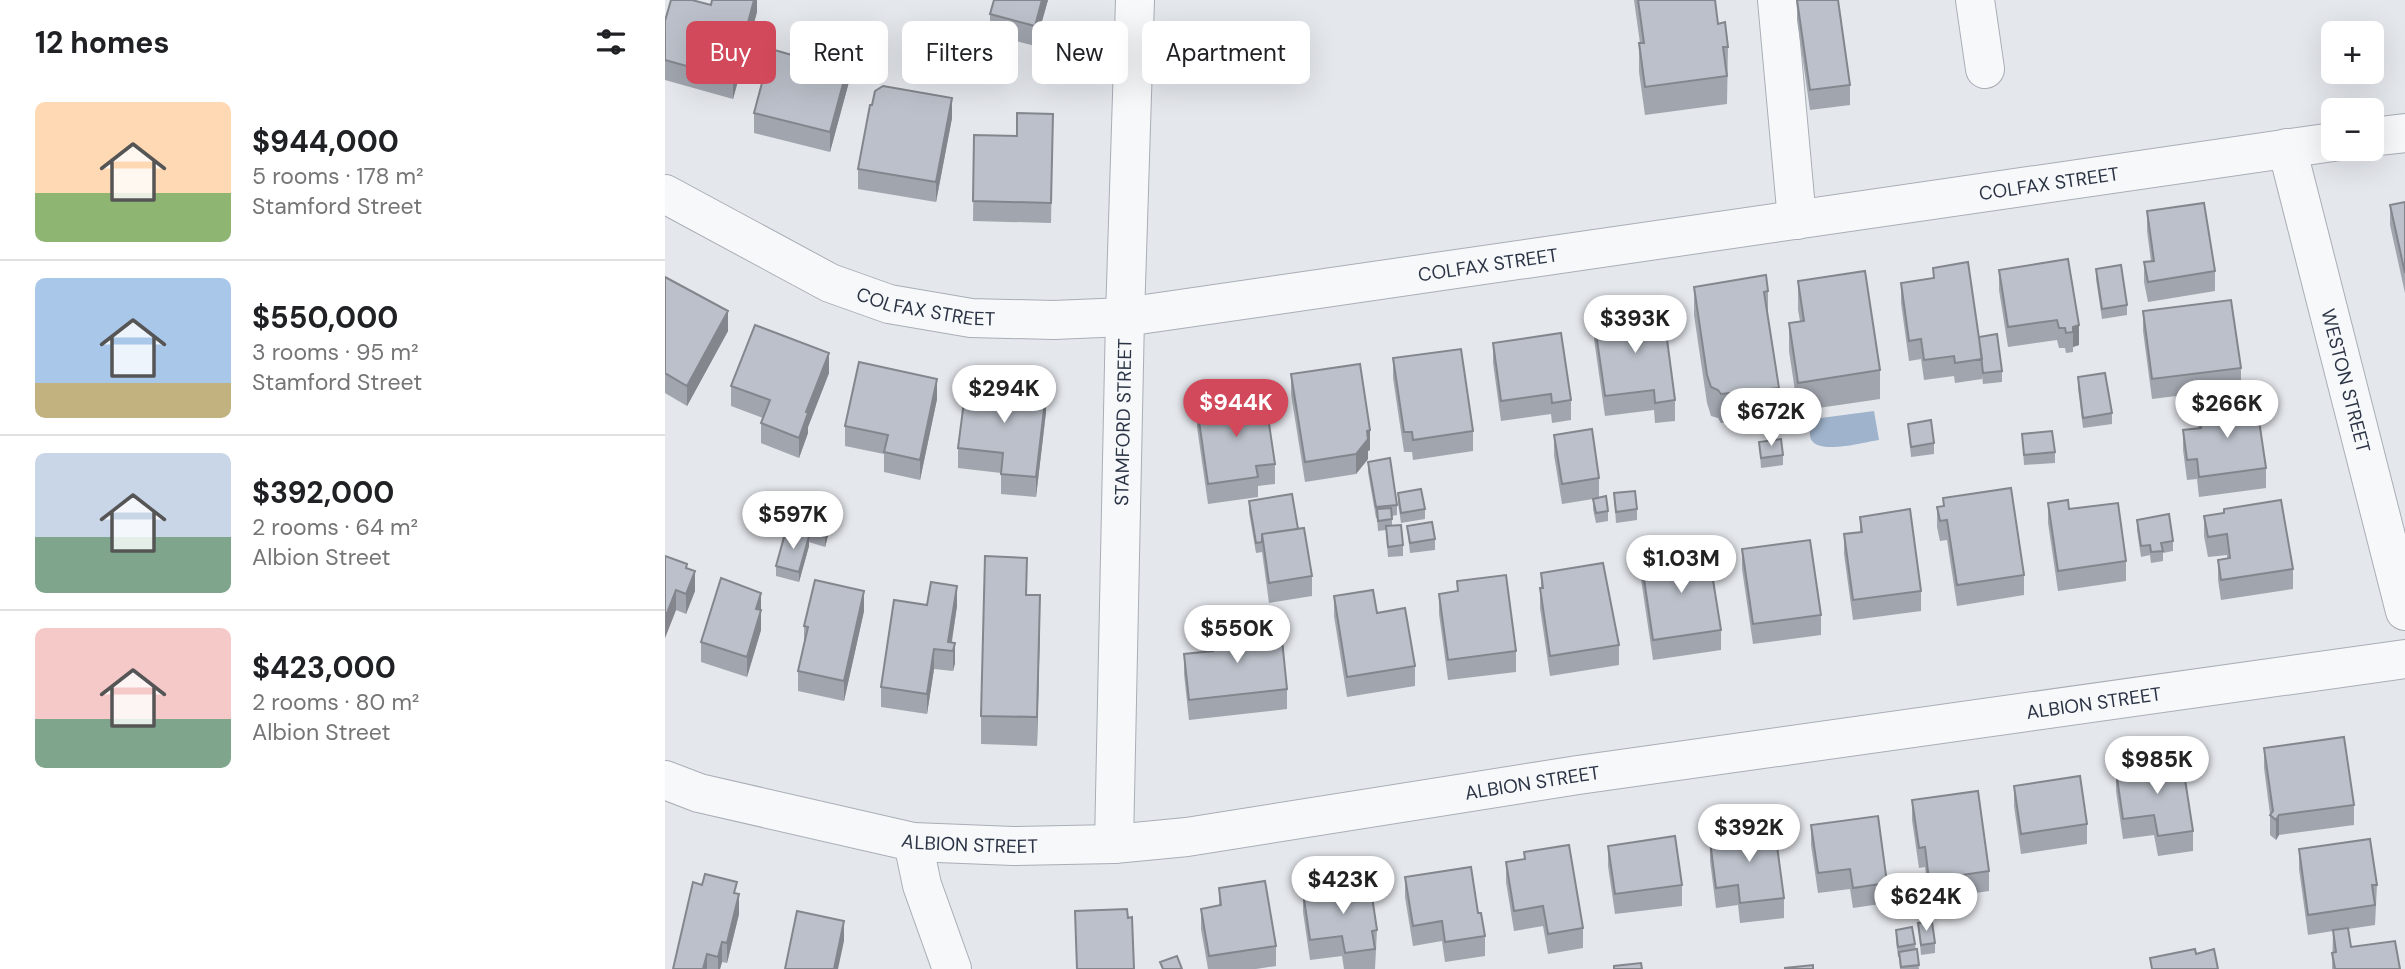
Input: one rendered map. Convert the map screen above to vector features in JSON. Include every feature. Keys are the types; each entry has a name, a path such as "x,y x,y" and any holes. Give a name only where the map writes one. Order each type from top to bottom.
{"street":[{"name":"STAMFORD STREET","path":"1114,844 1125,317 1135,0"},
{"path":"1777,0 1797,220"},
{"path":"1975,0 1985,69"},
{"path":"2384,135 2405,133"},
{"name":"COLFAX STREET","path":"665,194 830,283 889,304 971,318 1053,320 1125,317 2321,144"},
{"name":"WESTON STREET","path":"2287,148 2405,611"},
{"name":"ALBION STREET","path":"665,780 699,793 913,842 1013,846 1114,844 1187,837 1578,775 2405,659"},
{"path":"913,842 922,885 952,969"}],"water":[{"path":"1874,411 1879,440 1829,447 1813,442 1810,436 1811,427 1821,418"}],"building":[{"path":"671,0 692,0 711,5 712,0 754,0 748,21 686,21 686,66 665,60 665,21"},
{"path":"994,0 1042,0 1036,21 1032,21 1032,25 990,14"},
{"path":"1638,0 1715,0 1718,24 1725,22 1728,47 1723,47 1727,76 1645,87 1639,43 1644,43"},
{"path":"1797,0 1838,0 1850,85 1810,90"},
{"path":"776,50 790,54 790,84 843,84 830,132 754,113 762,84 776,84"},
{"path":"883,86 952,98 936,182 858,169 870,105 875,91"},
{"path":"1017,113 1053,114 1051,203 973,201 974,135 1017,136"},
{"path":"2405,202 2405,273 2390,205"},
{"path":"2204,203 2215,271 2148,282 2144,262 2154,261 2147,211"},
{"path":"2068,259 2079,325 2073,327 2073,332 2066,333 2065,328 2059,328 2057,320 2008,327 1999,270"},
{"path":"1968,262 1982,359 1955,363 1954,356 1924,360 1921,339 1909,341 1901,283 1934,278 1933,268"},
{"path":"2121,265 2127,305 2102,309 2096,269"},
{"path":"1865,271 1880,370 1798,383 1789,323 1804,321 1798,281"},
{"path":"1766,275 1768,291 1764,292 1779,388 1721,394 1711,387 1707,375 1694,287"},
{"path":"665,277 728,311 687,386 665,373"},
{"path":"2231,300 2241,368 2152,379 2143,311"},
{"path":"1663,309 1675,400 1655,403 1654,390 1605,396 1594,319"},
{"path":"755,325 829,353 799,438 761,423 770,400 731,386"},
{"path":"1561,333 1571,400 1552,403 1551,394 1501,401 1493,343"},
{"path":"1997,334 2002,371 1983,373 1979,337"},
{"path":"1461,349 1473,431 1413,440 1412,432 1404,432 1393,358"},
{"path":"859,362 937,379 920,460 884,452 888,435 845,426"},
{"path":"1360,364 1370,430 1367,431 1368,439 1356,454 1305,462 1291,374"},
{"path":"2105,373 2112,413 2083,418 2078,377"},
{"path":"967,378 988,381 987,386 1046,392 1036,477 1001,474 1003,453 958,448"},
{"path":"1265,397 1275,464 1256,466 1258,477 1208,484 1197,407"},
{"path":"2256,400 2266,468 2199,477 2197,459 2187,460 2183,430 2201,428 2198,408"},
{"path":"1931,420 1934,443 1911,447 1908,424"},
{"path":"1592,429 1599,478 1562,484 1554,435"},
{"path":"2052,431 2055,452 2024,455 2022,434"},
{"path":"1781,439 1783,455 1761,458 1759,442"},
{"path":"1390,458 1397,505 1376,507 1368,462"},
{"path":"2011,488 2024,575 1957,585 1947,520 1940,521 1937,507 1944,506 1943,498"},
{"path":"1421,489 1425,509 1401,513 1398,493"},
{"path":"1635,491 1637,509 1616,512 1614,493"},
{"path":"1292,494 1298,529 1262,534 1262,542 1256,543 1249,501"},
{"path":"1606,496 1608,511 1596,513 1593,499"},
{"path":"781,498 804,505 797,529 774,523"},
{"path":"2068,500 2069,509 2118,503 2126,561 2058,571 2048,503"},
{"path":"2281,500 2293,569 2221,580 2218,560 2230,558 2227,534 2208,537 2204,516 2224,513 2224,509"},
{"path":"806,503 832,510 825,537 799,529"},
{"path":"1391,508 1392,519 1378,521 1377,509"},
{"path":"1910,509 1921,591 1853,600 1844,534 1862,532 1860,517"},
{"path":"2169,514 2173,541 2161,543 2163,551 2151,552 2150,545 2141,546 2137,520"},
{"path":"1432,522 1435,539 1410,543 1407,526"},
{"path":"1401,525 1403,545 1388,547 1386,526"},
{"path":"1304,528 1312,576 1269,583 1262,534"},
{"path":"786,530 809,536 799,572 776,566"},
{"path":"1810,540 1821,615 1753,624 1742,549"},
{"path":"1708,549 1721,630 1653,640 1641,559"},
{"path":"665,556 687,564 686,568 695,571 686,594 676,590 665,618"},
{"path":"985,556 1027,558 1026,595 1040,595 1037,717 981,716"},
{"path":"1603,563 1619,645 1550,656 1540,588 1543,588 1541,573"},
{"path":"1506,575 1516,651 1448,660 1439,594 1458,591 1457,581"},
{"path":"721,578 761,593 756,609 761,610 747,657 701,642"},
{"path":"815,580 864,591 844,681 798,671 808,627 804,626"},
{"path":"931,582 957,586 948,642 955,643 953,651 934,649 927,694 881,687 894,600 927,605"},
{"path":"1373,590 1377,613 1405,608 1415,666 1347,677 1334,596"},
{"path":"1224,620 1226,628 1230,628 1231,637 1281,630 1287,689 1189,700 1184,654 1213,651 1211,631 1215,630 1214,622"},
{"path":"2344,737 2354,805 2279,815 2276,820 2270,815 2273,811 2264,748"},
{"path":"2182,760 2193,831 2158,836 2154,815 2123,819 2116,771"},
{"path":"2080,776 2087,824 2021,834 2014,786"},
{"path":"1978,791 1989,871 1929,880 1925,847 1919,848 1912,800"},
{"path":"1878,816 1887,883 1853,888 1850,869 1818,873 1811,825"},
{"path":"1767,826 1768,832 1775,831 1784,898 1740,903 1738,885 1716,888 1710,841 1732,837 1730,830"},
{"path":"1675,836 1682,885 1615,894 1608,846"},
{"path":"2370,839 2377,885 2372,885 2375,905 2308,915 2299,849"},
{"path":"1569,845 1583,928 1548,934 1543,906 1514,911 1506,862 1525,859 1524,852"},
{"path":"1471,867 1478,913 1481,913 1485,936 1445,942 1442,921 1413,926 1405,877"},
{"path":"705,874 737,882 734,893 739,894 727,943 722,942 718,957 707,954 703,969 673,969 693,882 702,885"},
{"path":"1265,881 1276,946 1209,956 1201,909 1221,905 1219,888"},
{"path":"1370,883 1377,930 1372,931 1375,949 1345,953 1342,936 1310,940 1303,892"},
{"path":"1127,909 1128,918 1132,917 1134,969 1077,969 1075,911"},
{"path":"797,911 844,921 834,969 785,969"},
{"path":"1932,922 1935,943 1921,945 1918,923"},
{"path":"1912,927 1915,944 1898,947 1896,930"},
{"path":"2348,928 2351,947 2395,941 2400,969 2335,969 2332,953 2336,952 2333,930"},
{"path":"1917,949 1919,965 1901,967 1899,952"},
{"path":"2195,949 2196,954 2214,949 2218,969 2152,969 2150,958"},
{"path":"1177,956 1182,969 1163,969 1160,962"},
{"path":"1641,963 1642,969 1614,969 1614,966"},
{"path":"1813,965 1813,969 1785,969 1785,968"}]}
